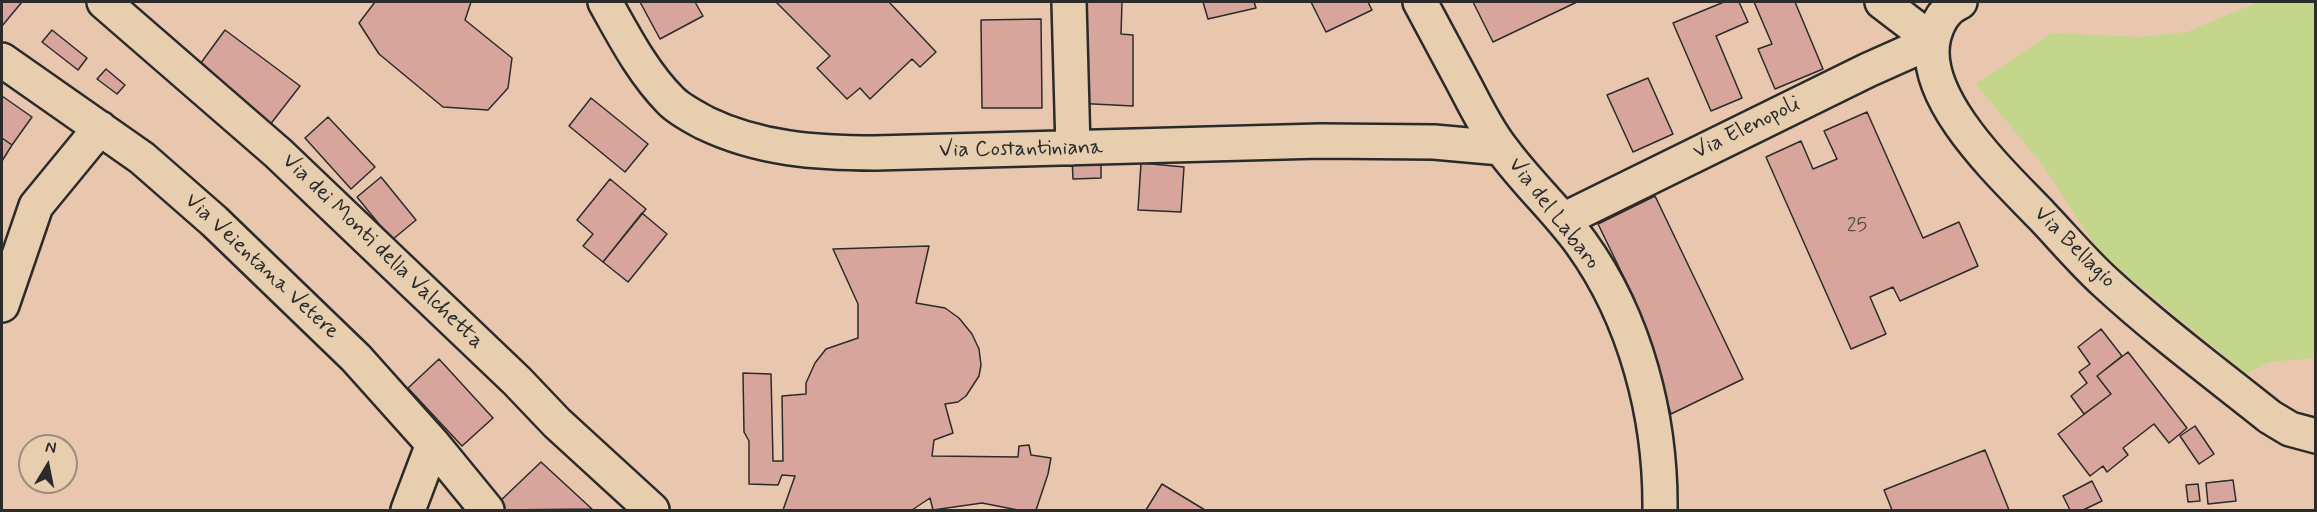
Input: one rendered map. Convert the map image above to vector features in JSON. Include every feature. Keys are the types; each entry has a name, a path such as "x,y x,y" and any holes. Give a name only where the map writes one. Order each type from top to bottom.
{"street":[{"name":"Via dei Monti della Valchetta","path":"104,2 278,153 517,381 557,423 652,510"},
{"name":"Via Costantiniana","path":"605,2 643,65 672,102 712,126 747,140 792,149 842,153 1364,141 1466,144 1501,148"},
{"path":"1069,2 1073,148"},
{"name":"Via del Labaro","path":"1420,2 1485,124 1501,148 1563,220 1605,281 1620,311 1636,354 1648,402 1657,454 1660,510"},
{"path":"1882,2 1944,14"},
{"name":"Via Elenopoli","path":"1563,220 1868,70 1944,14"},
{"name":"Via Bellagio","path":"1944,14 1932,58 1936,75 1960,125 1982,153 2104,282 2270,417 2290,429 2316,436"},
{"name":"Via Veientana Vetere","path":"2,60 142,158 180,191 356,358 433,444 487,510"},
{"path":"2,305 36,206 100,128"},
{"path":"408,510 433,444"}],"green space":[{"path":"2258,2 2315,2 2316,358 2269,362 2246,374 2101,254 2044,167 1976,84 2052,33 2140,37 2187,32"}],"building":[{"path":"2,2 22,2 2,26"},
{"path":"375,2 471,2 465,20 512,58 508,88 488,110 443,107 379,54 359,23"},
{"path":"640,2 695,2 703,16 660,39"},
{"path":"776,2 889,2 936,52 920,67 912,59 870,99 860,88 847,99 817,68 830,56"},
{"path":"1077,2 1122,2 1121,34 1133,35 1133,106 1074,103"},
{"path":"1203,2 1254,2 1256,8 1208,19"},
{"path":"1311,2 1368,2 1372,10 1326,32"},
{"path":"1473,2 1577,2 1493,42"},
{"path":"1724,2 1739,2 1748,22 1716,36 1742,98 1711,111 1673,23"},
{"path":"1754,2 1795,2 1823,69 1775,89 1758,49 1772,44"},
{"path":"1041,19 1042,108 982,108 981,20"},
{"path":"52,30 87,58 78,70 42,42"},
{"path":"225,30 300,86 269,126 195,71"},
{"path":"106,69 125,85 117,94 97,79"},
{"path":"1648,78 1673,134 1633,152 1607,95"},
{"path":"2,96 32,117 12,145 2,138"},
{"path":"591,98 648,144 625,172 569,126"},
{"path":"1867,112 1923,238 1959,222 1978,266 1900,301 1893,287 1870,297 1886,334 1851,349 1766,157 1801,141 1813,169 1837,159 1824,131"},
{"path":"328,117 375,167 351,189 305,138"},
{"path":"2,138 12,145 2,161"},
{"path":"1101,156 1101,178 1073,179 1072,157"},
{"path":"1141,163 1184,167 1181,212 1138,210"},
{"path":"381,177 416,220 392,240 357,197"},
{"path":"610,179 646,209 603,262 583,246 593,234 577,220"},
{"path":"1655,196 1743,379 1671,414 1634,298 1598,224"},
{"path":"642,213 667,234 628,282 603,262"},
{"path":"929,246 916,303 945,308 959,318 972,334 979,349 981,365 979,376 966,396 958,402 945,404 953,433 934,440 932,456 1018,457 1019,446 1029,445 1031,455 1051,458 1036,510 1018,510 982,503 933,510 930,498 912,510 783,510 795,476 782,475 778,485 749,484 749,441 744,432 743,373 771,374 773,461 783,461 782,396 806,394 806,383 815,363 826,349 858,338 858,304 833,249"},
{"path":"2101,329 2122,356 2097,376 2111,394 2084,414 2071,396 2087,383 2079,372 2090,364 2078,347"},
{"path":"2128,352 2187,428 2169,443 2154,424 2123,448 2128,455 2107,472 2103,466 2090,476 2058,434 2111,394 2097,376"},
{"path":"439,359 493,418 462,446 408,388"},
{"path":"2195,426 2214,454 2199,464 2180,436"},
{"path":"1985,450 2009,510 1892,510 1884,490"},
{"path":"541,462 592,509 501,510 497,504"},
{"path":"2233,480 2236,501 2208,504 2206,483"},
{"path":"2092,481 2102,501 2083,510 2070,510 2063,496"},
{"path":"1162,484 1205,510 1146,510"},
{"path":"2198,484 2200,501 2188,502 2186,485"}]}
